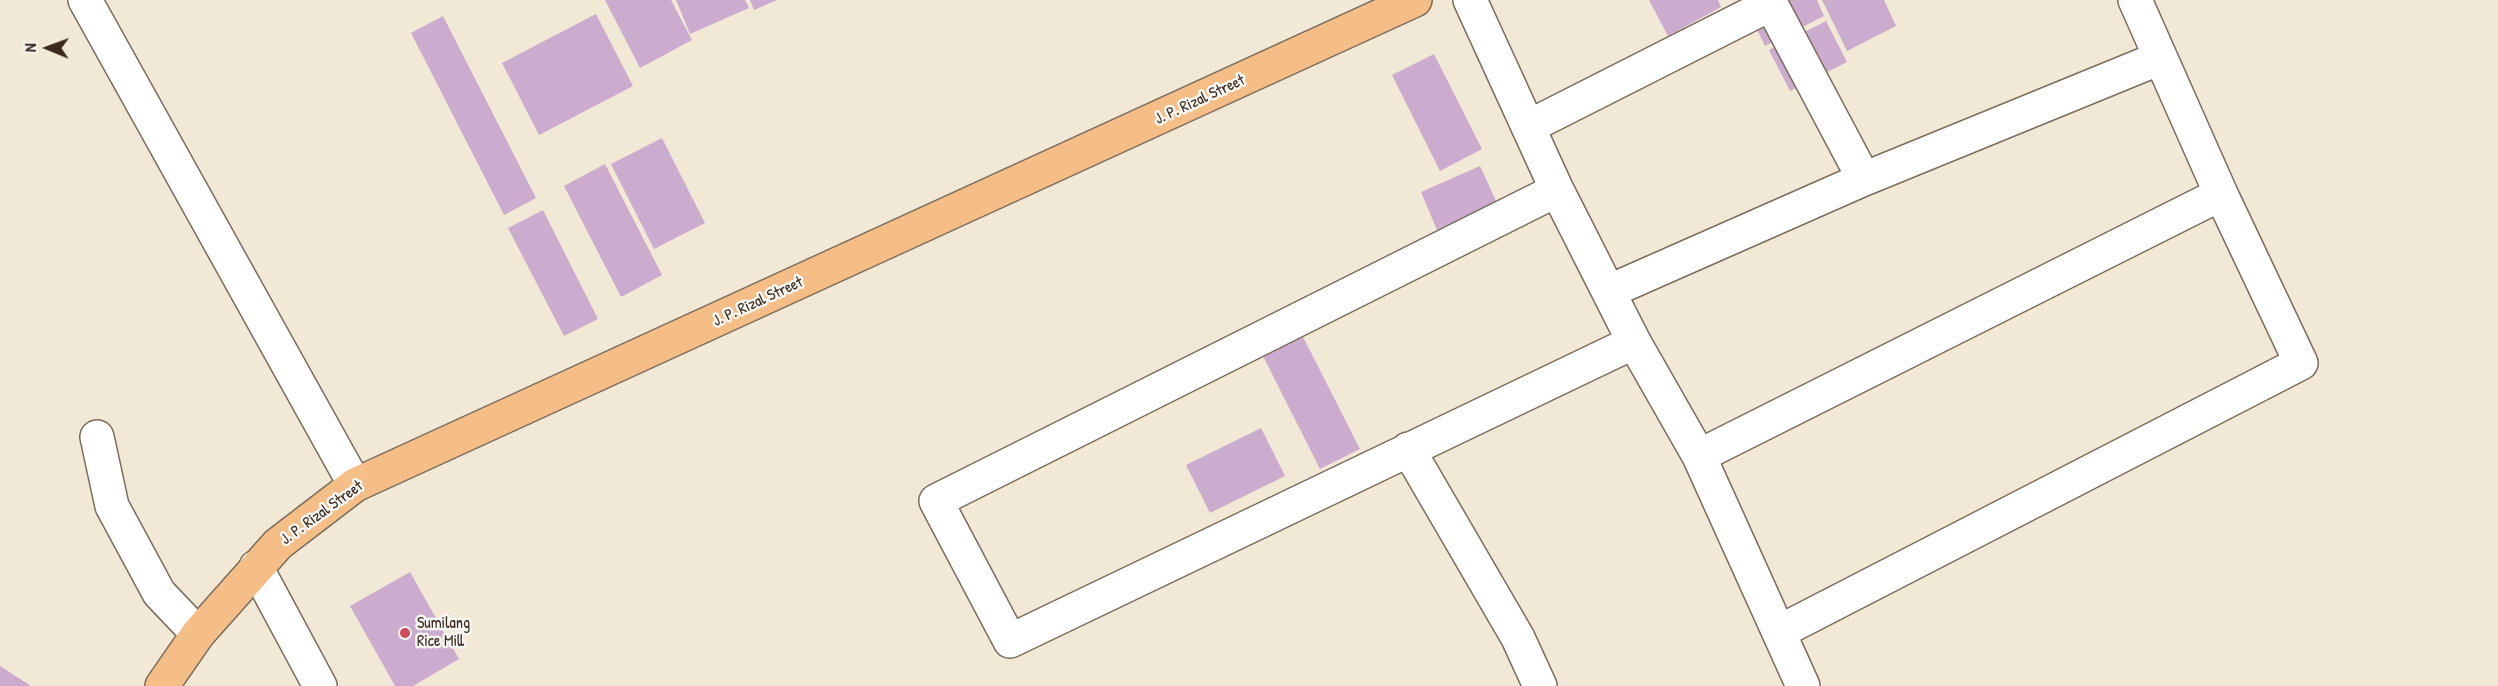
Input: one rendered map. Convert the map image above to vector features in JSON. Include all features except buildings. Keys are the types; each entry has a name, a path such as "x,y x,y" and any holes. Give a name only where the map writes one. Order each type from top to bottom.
{"main road":[{"name":"J. P. Rizal Street","path":"162,686 198,634 278,544 355,485 1415,0"}],"street":[{"path":"85,0 355,485"},
{"path":"1470,0 1557,190 1634,342 1699,456 1803,686"},
{"path":"1779,632 2301,363 2221,194 2135,0"},
{"path":"1528,127 1771,4 1864,179"},
{"path":"1610,291 1864,179 2160,58"},
{"path":"1557,190 936,501 1010,641 1634,342"},
{"path":"1699,456 2221,194"},
{"path":"97,437 111,506 159,592 198,634"},
{"path":"1408,449 1518,638 1540,686"},
{"path":"256,567 320,686"}],"place":[{"name":"Sumilang Rice Mill","path":"405,633"}]}
